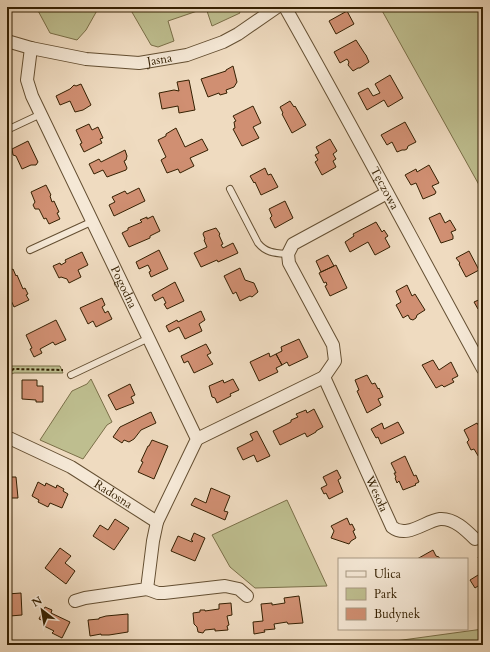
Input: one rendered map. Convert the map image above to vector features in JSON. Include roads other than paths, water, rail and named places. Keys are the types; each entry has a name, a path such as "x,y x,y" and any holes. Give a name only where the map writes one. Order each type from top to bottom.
{"street":[{"name":"Jasna","path":"7,41 31,48 86,59 139,63 187,55 223,42 238,34 277,7"},
{"name":"Tęczowa","path":"286,7 483,369"},
{"name":"Pogodna","path":"31,48 28,86 91,222 149,338 196,439"},
{"path":"147,589 153,541 158,522 196,439 324,377 335,362 333,345 289,263 288,254 294,244 387,193"},
{"name":"Wesoła","path":"324,377 392,527 397,530 405,531 440,519 447,520 455,523 467,531 475,539"},
{"name":"Radosna","path":"7,437 71,467 158,522"},
{"path":"74,601 84,598 147,589 158,593 164,593 226,586 239,589 247,596"}],"lane":[{"path":"7,130 40,114"},
{"path":"230,189 258,243 263,249 272,253 288,254"},
{"path":"30,250 91,222"},
{"path":"71,375 149,338"}]}
